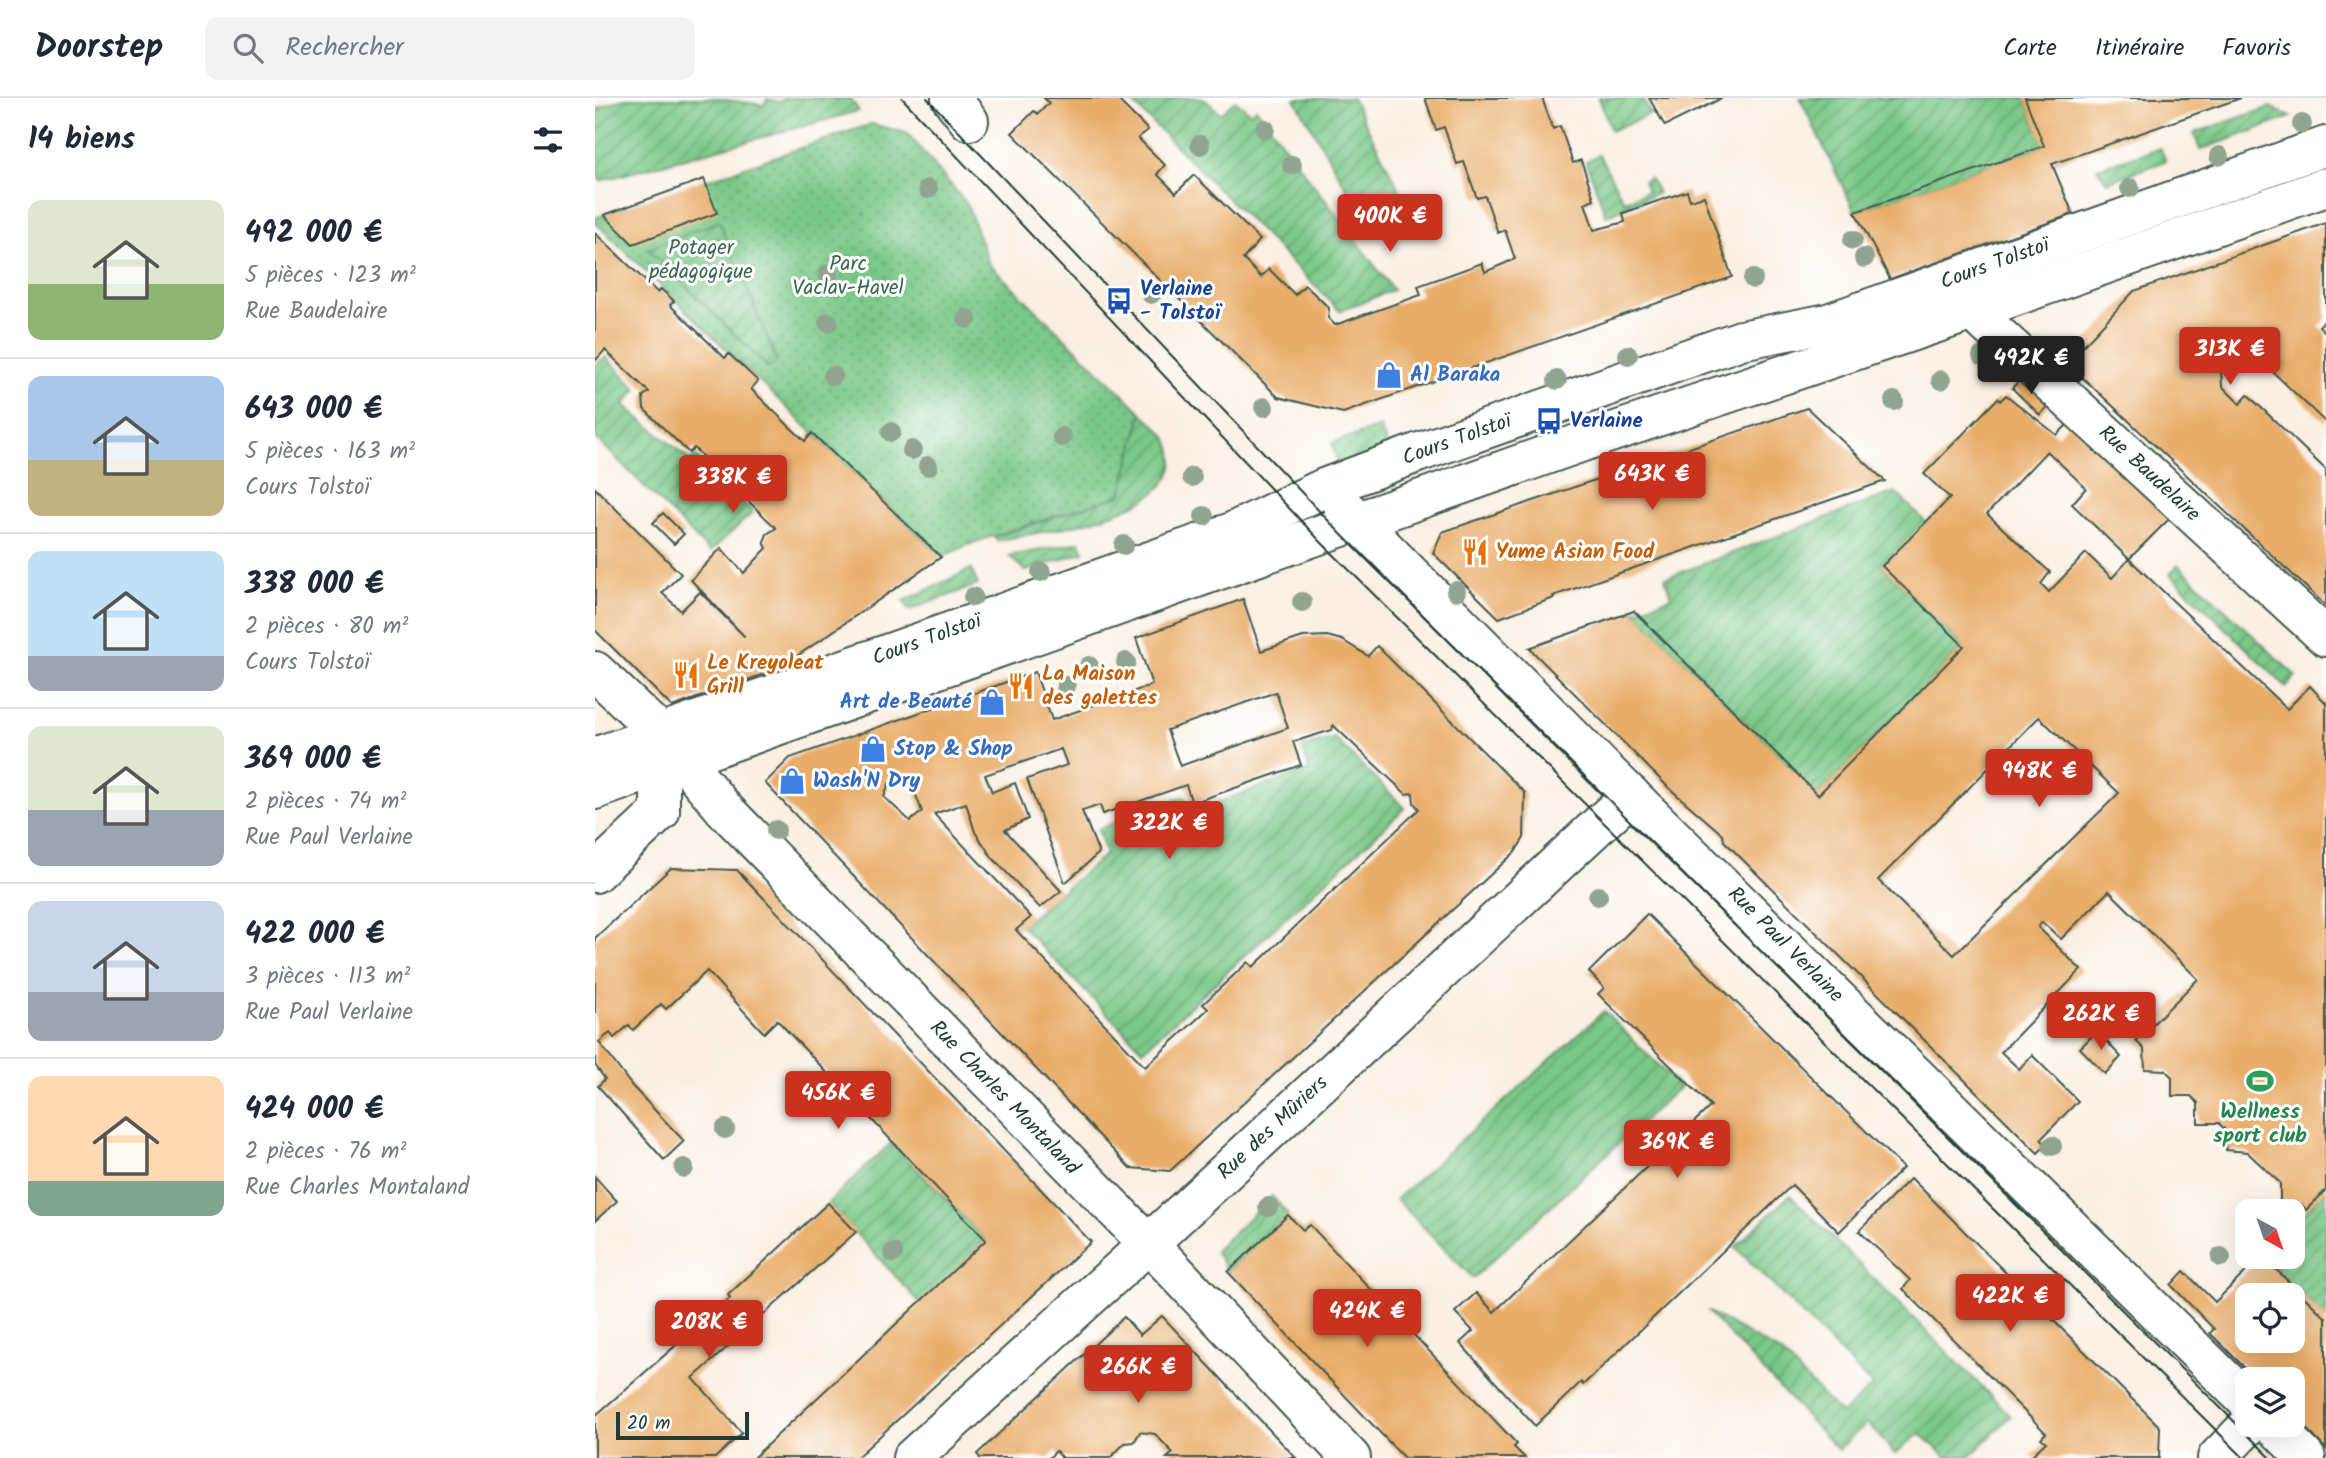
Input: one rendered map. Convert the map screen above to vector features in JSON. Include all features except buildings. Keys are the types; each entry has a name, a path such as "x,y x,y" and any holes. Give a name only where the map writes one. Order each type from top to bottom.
{"street":[{"name":"Cours Tolstoï","path":"595,790 668,754 1231,532 1324,488 1741,340 1828,323 2326,146"},
{"name":"Cours Tolstoï","path":"595,757 668,754 1973,311 2326,187"},
{"name":"Rue Baudelaire","path":"1942,283 2326,638"},
{"name":"Rue Paul Verlaine","path":"1324,488 1631,795 2235,1389"},
{"name":"Rue Charles Montaland","path":"595,671 668,754 1351,1458"},
{"path":"595,873 660,812 668,754"},
{"name":"Rue des Mûriers","path":"912,1458 1147,1245 1631,795"},
{"path":"2217,1458 2237,1437"},
{"path":"2284,1437 2306,1458"}],"green space":[{"path":"625,98 713,98 764,105 767,99 779,102 784,98 850,98 859,111 600,181 595,166 595,110"},
{"path":"1128,98 1203,98 1221,114 1235,100 1251,113 1256,108 1393,290 1340,311"},
{"path":"1352,98 1406,202 1364,219 1295,99"},
{"path":"1599,98 1642,98 1651,114 1611,131"},
{"path":"1800,98 2025,98 2044,146 1855,212"},
{"path":"2270,107 2291,117 2200,150 2194,133"},
{"name":"Parc Vaclav-Havel","path":"871,124 907,133 967,204 989,264 1142,413 1121,495 975,542 941,557 595,222 595,218"},
{"path":"2160,148 2166,161 2107,182 2097,168"},
{"path":"1599,155 1624,201 1647,192 1644,181 1650,178 1658,193 1606,216 1586,161"},
{"name":"Potager pédagogique","path":"719,221 777,361 769,368 648,249"},
{"path":"606,357 637,389 624,405 690,460 695,456 753,512 710,552 595,437 595,365"},
{"path":"1142,413 1168,440 1172,465 1162,486 1140,502 1111,514 1078,524 997,541 994,537 1121,495"},
{"path":"1380,427 1388,448 1338,465 1332,443"},
{"path":"1895,492 1927,523 1882,566 1964,646 1818,795 1634,611 1672,597 1665,578"},
{"path":"1080,542 1084,552 1026,571 1009,556"},
{"path":"2178,565 2296,676 2286,687 2170,574"},
{"path":"971,569 978,585 909,610 904,601"},
{"path":"1334,738 1405,808 1143,1050 1021,926 1106,854 1098,829 1184,797 1190,812 1309,770 1302,747"},
{"path":"1604,1011 1680,1087 1473,1278 1396,1199"},
{"path":"891,1143 986,1240 921,1304 828,1203"},
{"path":"2326,1190 2326,1318 2305,1297 2305,1283 2290,1283 2276,1269 2305,1269 2305,1212"},
{"path":"1790,1195 2011,1416 1969,1458 1947,1458 1920,1433 1895,1454 1867,1423 1838,1450 1707,1311 1781,1353 1841,1414 1873,1386 1735,1247"},
{"path":"1272,1196 1288,1215 1228,1272 1215,1251"}],"tram line":[{"path":"902,98 1322,543 2244,1458"},
{"path":"927,98 1342,535 2271,1458"}],"place":[{"name":"Verlaine - Tolstoï","path":"1119,301"},
{"name":"Al Baraka","path":"1389,375"},
{"name":"Verlaine","path":"1549,421"},
{"name":"Yume Asian Food","path":"1475,552"},
{"name":"Le Kreyoleat Grill","path":"686,675"},
{"name":"La Maison des galettes","path":"1021,686"},
{"name":"Art de Beauté","path":"992,702"},
{"name":"Stop & Shop","path":"873,749"},
{"name":"Wash'N Dry","path":"792,781"},
{"name":"Wellness sport club","path":"2260,1081"}]}
